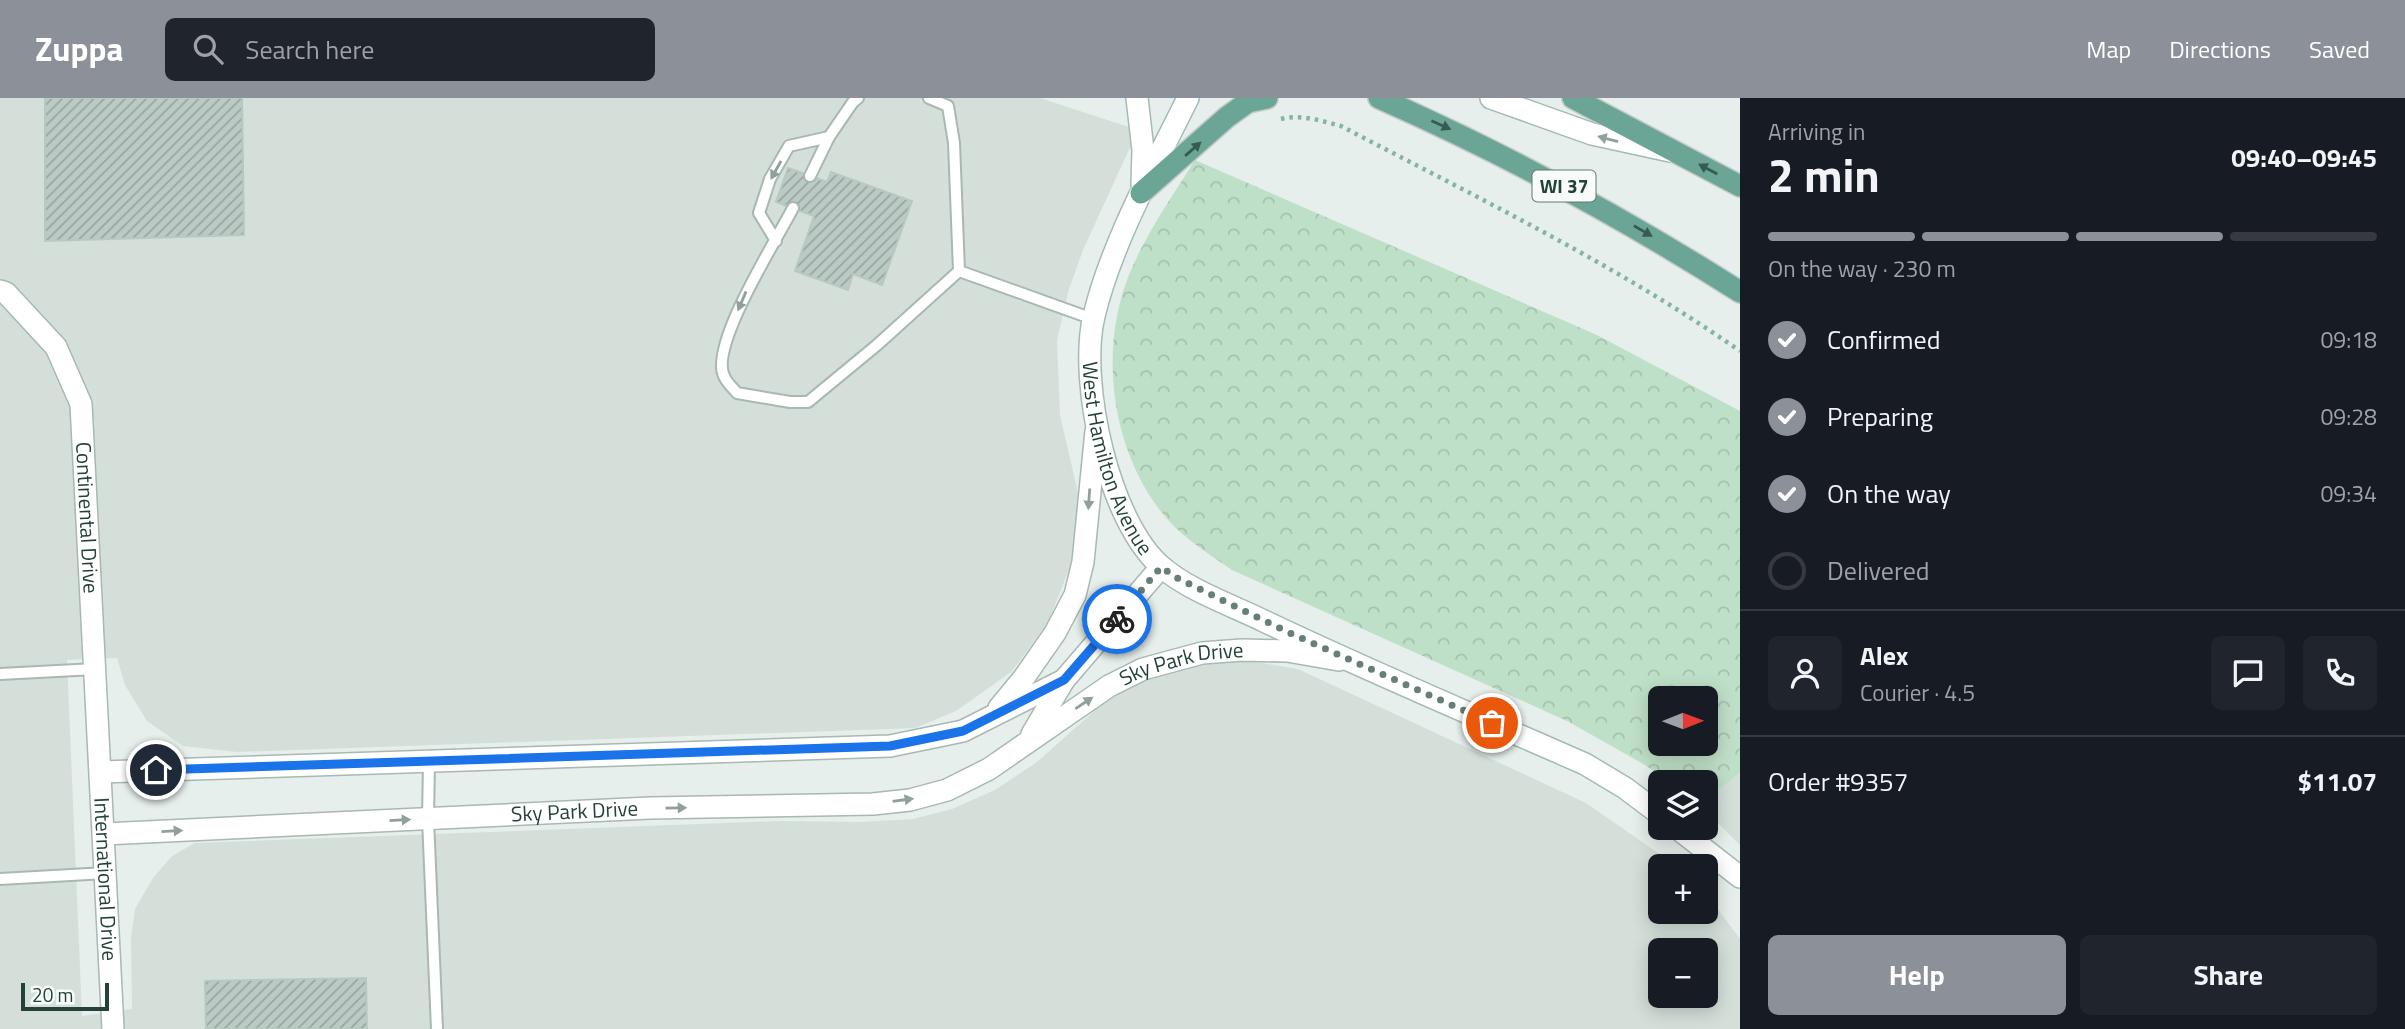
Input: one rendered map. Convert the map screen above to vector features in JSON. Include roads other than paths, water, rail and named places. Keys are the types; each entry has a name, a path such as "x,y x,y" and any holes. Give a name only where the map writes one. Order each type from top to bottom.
{"main road":[{"path":"1141,193 1227,117 1248,102 1267,98"},
{"name":"WI 37","path":"1379,98 1540,173 1659,240 1740,292"},
{"path":"1573,98 1740,186"}],"street":[{"path":"1137,98 1143,150 1141,193"},
{"name":"West Hamilton Avenue","path":"1188,98 1141,193 1104,281 1093,319 1090,358 1096,431 1115,493 1140,541 1161,567 1179,579 1354,662 1585,764 1648,805"},
{"path":"1491,98 1574,129 1675,152"},
{"name":"Continental Drive","path":"0,291 6,293 55,347 81,404 101,772"},
{"name":"Sky Park Drive","path":"990,717 1055,633 1075,595 1083,562 1096,431"},
{"name":"Sky Park Drive","path":"1028,741 1064,680 1161,567"},
{"name":"Sky Park Drive","path":"104,834 650,808 873,804 910,800 947,790 989,769 1109,686 1143,669 1202,653 1242,650 1287,651 1354,662"},
{"name":"Sky Park Drive","path":"101,772 890,746 963,731 1064,680"},
{"name":"International Drive","path":"101,772 113,1029"},
{"path":"1692,840 1740,877"}],"lane":[{"path":"810,176 829,137 858,98"},
{"path":"793,208 744,294 723,351 722,375 737,393 790,402 808,402 886,338 959,271 954,143 948,106 929,98"},
{"path":"776,241 759,213 770,179 789,146 829,137"},
{"path":"959,271 1093,319"},
{"path":"0,674 96,669"},
{"path":"429,762 428,819 437,1029"},
{"path":"0,879 106,873"}]}
